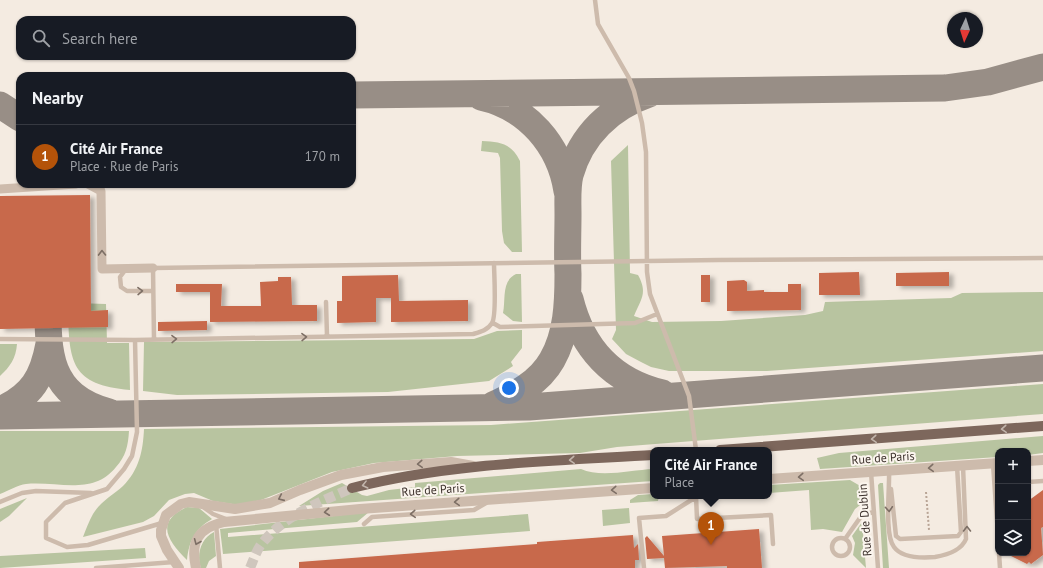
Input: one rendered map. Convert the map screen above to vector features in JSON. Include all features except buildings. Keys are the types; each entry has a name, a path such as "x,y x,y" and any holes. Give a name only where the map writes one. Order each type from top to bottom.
{"main road":[{"path":"760,447 1043,426"},
{"path":"352,488 388,479 473,466 650,454"}],"street":[{"path":"0,189 16,188"},
{"path":"95,188 101,191 102,269 153,268"},
{"path":"1031,461 1043,460"},
{"path":"178,565 161,536 162,523 166,515 181,504 189,502 235,509 270,503 341,475 383,467 451,462 473,466"},
{"name":"Rue de Paris","path":"772,479 995,463"},
{"name":"Rue de Paris","path":"216,524 360,509 650,488"},
{"path":"196,568 193,555 196,541 202,532 216,524"}],"lane":[{"path":"595,0 598,24 629,78 642,123 646,159 647,260 650,294 656,314 688,396 694,427 696,447"},
{"path":"154,339 153,268 647,260 1043,258"},
{"path":"0,339 135,340 473,334 485,330 493,323 495,309 494,263"},
{"path":"126,269 120,278 120,287 127,291 153,291"},
{"path":"326,302 327,336"},
{"path":"493,323 500,327 635,323 656,314"},
{"path":"135,340 136,432 134,449 124,469 107,489 65,503 46,522 46,538 67,547 88,545 162,523"},
{"path":"890,485 888,499 891,536 894,548 903,553 917,557 930,557 950,553 961,547 966,539 960,466"},
{"path":"889,470 898,538 903,540 958,536 961,532 960,466"},
{"name":"Rue de Dublin","path":"871,472 878,568"},
{"path":"1031,482 1043,481"},
{"path":"0,502 22,493 36,491 97,493"},
{"path":"364,524 372,517 474,510 490,499"},
{"path":"644,568 640,518 666,516 693,499"},
{"path":"696,499 697,519 771,515 773,544"},
{"path":"200,504 212,514 234,521"},
{"path":"846,539 862,515 874,512"},
{"path":"216,524 220,568"},
{"path":"840,538 846,539 850,543 849,552 842,556 836,555 833,550 833,543 840,538"},
{"path":"999,556 1000,568"},
{"path":"96,568 178,565"}],"green space":[{"path":"482,141 500,143 509,147 517,155 520,161 522,252 512,252 504,243 502,231 500,158 498,153 481,151"},
{"path":"628,145 630,273 638,275 643,287 641,300 634,316 652,322 721,321 805,315 823,311 825,302 951,298 962,293 1043,292 1043,351 767,371 669,371 651,367 626,354 612,339 616,330 611,161"},
{"path":"516,274 521,274 522,322 513,321 503,313 506,286 511,277"},
{"path":"76,303 106,304 107,343 129,343 130,390 96,383 85,376 77,368 72,357 68,310"},
{"path":"522,330 522,348 511,362 513,366 489,381 388,392 177,395 143,391 144,342 474,339 497,331"},
{"path":"0,344 17,344 12,362 0,376"},
{"path":"1043,384 1043,414 617,447 580,453 457,456 374,463 332,472 261,500 239,505 213,501 194,493 185,494 169,500 154,516 143,522 83,537 90,519 96,510 103,502 123,486 133,473 139,460 143,445 144,429 491,425"},
{"path":"0,431 129,431 127,446 122,459 107,476 97,481 74,485 26,484 0,494"},
{"path":"1043,436 1043,453 1031,455 1031,448 995,448 995,457 820,469 817,458 839,453"},
{"path":"581,469 597,473 616,473 650,469 650,481 299,506 323,491 342,483 362,495 367,496 389,490 415,487 415,483"},
{"path":"850,480 862,487 864,502 855,509 842,532 823,529 811,530 809,490 772,493 772,485"},
{"path":"883,483 889,568 883,568 878,485"},
{"path":"650,494 650,499 658,499 658,501 630,503 630,500 638,495"},
{"path":"27,498 9,516 0,522 0,509"},
{"path":"187,507 199,508 212,519 197,531 191,541 187,560 174,546 170,539 167,525 170,519"},
{"path":"629,508 630,523 603,526 602,510"},
{"path":"369,512 357,522 228,533 228,537 528,514 530,531 223,554 220,529"},
{"path":"862,522 866,568 853,555 855,543 852,536"},
{"path":"214,532 216,556 209,561 206,568 201,568 199,552 206,538"},
{"path":"145,548 146,558 0,568 0,556"}],"taxiway":[{"path":"356,95 945,88 988,82 1043,67"},
{"path":"493,405 518,392 541,375 552,360 561,340 566,318 568,296 568,184 575,161 582,147 599,124 610,115 622,107 649,94"},
{"path":"481,97 498,102 513,109 539,130 557,158 567,191"},
{"path":"0,105 16,115"},
{"path":"48,292 48,332 50,350 54,366 61,381 72,394 88,404 109,412"},
{"path":"570,299 575,317 582,333 602,360 614,371 628,380 644,388 662,393"},
{"path":"0,410 28,392 34,384 43,366 49,344"},
{"path":"0,416 529,407 1043,368"}],"tunnel":[{"path":"250,568 260,546 279,526 302,511 352,488"}],"place":[{"name":"Cité Air France","path":"711,545"}]}
